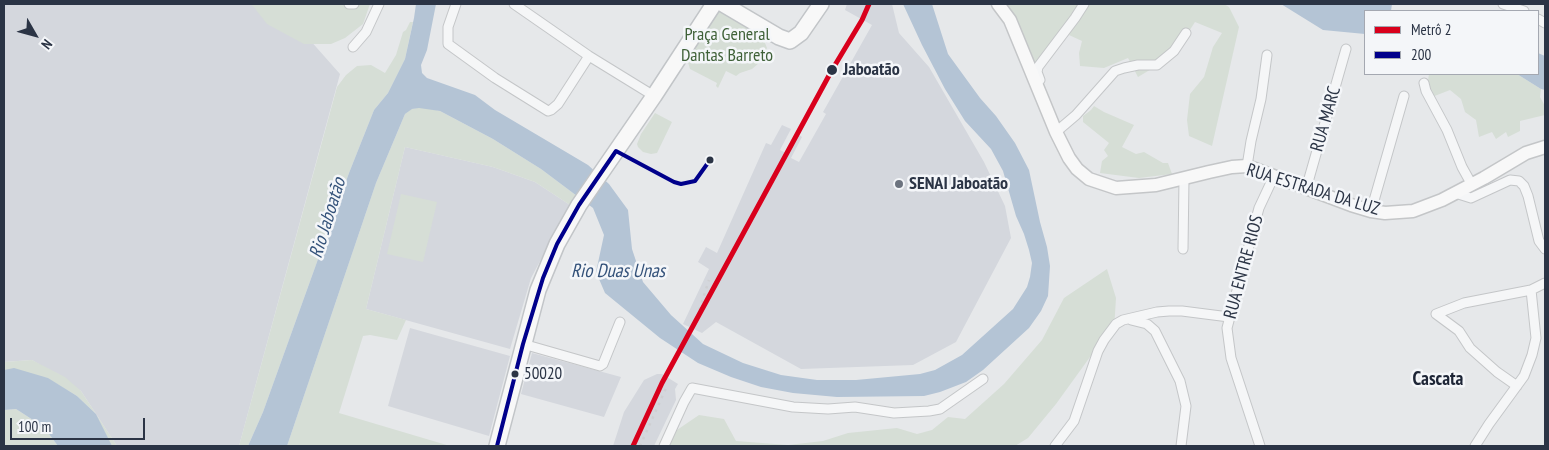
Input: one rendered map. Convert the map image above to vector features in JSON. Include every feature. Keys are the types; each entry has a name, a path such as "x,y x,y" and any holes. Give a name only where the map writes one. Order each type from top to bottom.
{"main road":[{"path":"497,446 523,344 543,278 557,244 579,205 714,4"},
{"path":"722,4 790,42 798,37 821,4"},
{"name":"RUA ESTRADA DA LUZ","path":"998,4 1010,20 1056,132 1069,158 1077,169 1089,179 1116,188 1156,185 1232,167 1248,166 1306,189 1371,211 1385,213 1413,211 1455,194 1526,153 1545,147"}],"street":[{"path":"349,4 354,4"},
{"path":"354,47 366,32 379,4"},
{"path":"456,4 448,27 448,44 544,110 551,110 558,104 589,56"},
{"path":"514,4 589,56 654,96"},
{"path":"1040,92 1042,86 1037,72 1038,67 1084,4"},
{"path":"1503,4 1515,5"},
{"path":"1056,132 1076,115 1115,71 1131,67 1157,65 1174,51 1186,33"},
{"name":"RUA MARC","path":"1306,189 1346,49"},
{"path":"1248,166 1251,141 1263,90 1267,55"},
{"path":"1424,83 1426,91 1447,130 1462,167 1472,185"},
{"path":"1371,211 1404,96"},
{"name":"RUA ENTRE RIOS","path":"1260,446 1231,358 1228,338 1229,317 1260,208 1274,176"},
{"path":"1183,249 1184,178"},
{"path":"1455,194 1471,198 1510,180 1519,181 1524,186 1528,196 1539,241 1545,248"},
{"path":"1517,386 1497,372 1470,348 1459,331 1436,314 1464,303 1530,290 1545,283"},
{"path":"1475,446 1524,376 1532,354 1536,338 1530,290"},
{"path":"1055,446 1074,421 1104,340 1116,324 1157,312 1169,311 1229,317"},
{"path":"1129,319 1147,324 1155,331 1180,381 1186,406 1181,446"},
{"path":"523,344 600,366 603,364 620,322"},
{"path":"664,446 692,388 793,407 828,409 855,407 894,413 929,411 940,408 983,379"}],"shaded area":[{"path":"4,4 278,4 340,74 239,446 117,446 81,391 32,360 4,362"},
{"name":"SENAI Jaboatão","path":"847,4 892,4 899,33 929,67 984,162 1005,206 1011,238 956,342 913,365 801,369 716,322 702,333 683,324 709,269 698,262 706,247 717,253 766,143 771,145 782,125 791,129 780,150 786,153 796,133 802,137 791,158 799,162 826,114 823,112 872,25 845,10"},
{"path":"405,147 493,167 535,182 570,205 531,278 510,349 366,309"},
{"path":"410,328 510,356 489,436 388,406"},
{"path":"532,353 621,377 604,417 521,394"},
{"path":"657,374 662,374 678,384 675,389 676,400 654,446 613,446 624,412 644,380"}],"green space":[{"path":"249,4 370,4 363,24 345,38 331,44 304,44 267,24 253,6"},
{"path":"1001,4 1081,4 1033,66"},
{"path":"1087,4 1224,4 1229,7 1239,27 1212,146 1189,136 1187,120 1190,94 1204,77 1213,47 1222,33 1195,22 1173,56 1138,77 1128,58 1104,68 1080,66 1079,53 1082,41 1069,35"},
{"name":"Praça General Dantas Barreto","path":"721,11 763,38 767,48 759,63 752,69 736,76 726,71 718,88 716,86 717,83 690,69 687,59 716,14"},
{"path":"410,22 413,22 405,59 388,93 374,110 349,173 263,412 248,446 239,446 337,87 346,75 357,66 371,65 385,73 396,55 403,32"},
{"path":"1429,75 1519,75 1541,89 1540,97 1545,106 1545,115 1520,121 1520,131 1508,137 1506,132 1496,139 1492,132 1479,137 1476,120 1465,112 1461,99 1450,90 1432,97 1427,87"},
{"path":"1094,106 1134,125 1122,147 1136,154 1144,152 1163,163 1168,163 1172,174 1139,178 1100,173 1102,161 1108,156 1104,150 1109,143 1083,122 1083,116"},
{"path":"423,107 440,111 493,139 541,169 577,196 570,205 535,182 493,167 405,147 366,309 406,320 397,340 370,335 363,336 339,413 450,446 287,446 376,183 405,114 411,109"},
{"path":"655,113 672,122 657,153 651,154 643,152 637,144 641,134"},
{"path":"401,194 437,202 423,262 387,254"},
{"path":"1107,269 1116,298 1114,330 1090,357 1056,404 1028,438 1015,446 668,446 674,432 699,415 724,419 736,441 788,445 823,441 848,433 897,428 917,434 932,430 948,417 965,419 1004,384 1042,340 1064,298"},
{"path":"32,360 65,377 81,391 117,446 111,446 96,414 77,396 47,378 4,370 4,362"},
{"path":"16,409 49,434 58,446 4,446 4,410"}],"water":[{"name":"Rio Duas Unas","path":"416,4 436,4 427,50 421,65 422,73 427,78 475,95 495,110 588,165 609,184 628,210 632,249 643,282 671,315 703,344 743,363 781,375 817,380 856,380 920,374 935,370 962,355 1013,309 1027,287 1030,277 1032,263 1029,250 1016,216 1003,171 991,149 965,121 945,89 903,4 932,4 948,54 1015,143 1029,170 1050,266 1048,296 1041,311 1029,328 983,370 966,382 940,392 924,396 837,397 793,393 761,387 698,363 660,338 605,293 596,272 604,235 593,208 541,169 493,139 440,111 412,109 405,114 376,183 287,446 248,446 263,412 349,173 374,110 388,93 405,59"},
{"path":"1281,4 1392,4 1391,10 1364,10 1364,34 1323,30"},
{"path":"1539,53 1545,56 1545,90 1519,75 1539,75"},
{"path":"14,368 48,378 77,396 96,414 112,446 58,446 49,434 33,420 16,409 4,410 4,370"}],"railway":[{"path":"697,317 709,280"},
{"path":"640,446 667,386"}],"metro line":[{"name":"2","path":"633,446 662,383 832,70 862,20 869,4"}],"transit line":[{"name":"200","path":"497,446 523,344 543,278 557,244 579,205 616,151 681,184 695,181 710,160"}],"place":[{"name":"Jaboatão","path":"832,70"},
{"name":"SENAI Jaboatão","path":"899,184"},
{"name":"50020","path":"515,374"}],"district":[{"name":"Cascata","path":"1438,380"}],"water label":[{"name":"Rio Jaboatão","path":"328,218"}]}
